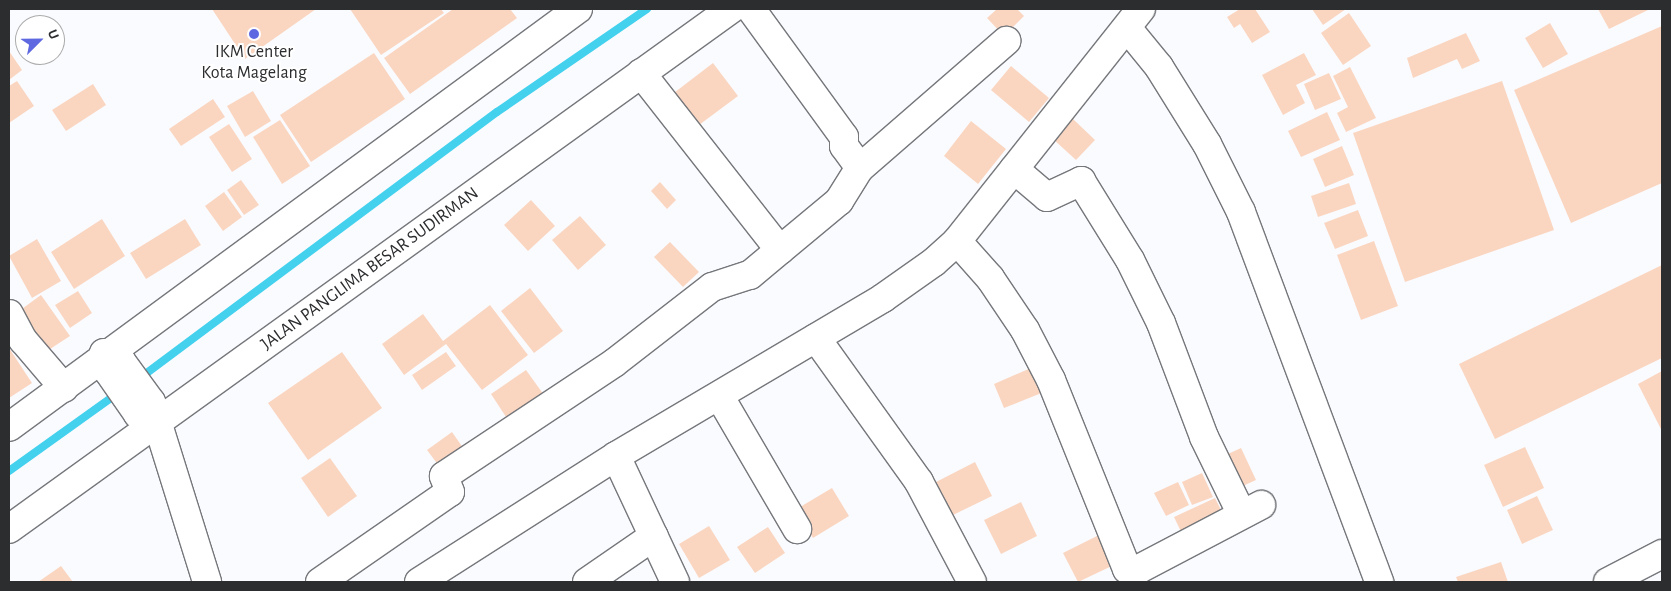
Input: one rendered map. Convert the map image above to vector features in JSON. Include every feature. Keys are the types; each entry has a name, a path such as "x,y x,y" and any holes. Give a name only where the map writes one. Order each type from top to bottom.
{"street":[{"name":"JALAN PANGLIMA BESAR SUDIRMAN","path":"9,529 731,9"},
{"path":"751,9 844,137 844,146 860,168"},
{"path":"9,427 64,388 104,353 565,12"},
{"path":"419,582 616,456 720,397 883,298 957,242 1135,19 1159,67 1207,144 1241,212 1379,582"},
{"path":"320,582 450,492 444,476 614,363 712,288 750,275 839,201 860,168 1006,41"},
{"path":"641,73 780,250"},
{"path":"957,242 990,278 1026,330 1051,380 1127,570 1139,569 1251,509 1204,437 1161,323 1082,181 1046,196 1014,169"},
{"path":"9,314 16,338 64,388"},
{"path":"816,338 919,482 972,582"},
{"path":"104,353 122,361 151,402 155,424 207,582"},
{"path":"720,397 797,529"},
{"path":"616,456 675,582"},
{"path":"587,582 654,536"},
{"path":"1608,582 1662,554"}],"building":[{"name":"IKM Center Kota Magelang","path":"212,9 316,9 245,59"},
{"path":"350,9 441,9 444,13 381,55"},
{"path":"453,9 510,9 517,18 410,94 384,58"},
{"path":"997,9 1017,9 1024,16 1004,36 987,18"},
{"path":"1240,9 1255,9 1270,32 1252,43 1240,24 1234,28 1227,17"},
{"path":"1312,9 1346,9 1323,25"},
{"path":"1598,9 1650,9 1609,29"},
{"path":"1349,13 1371,46 1343,65 1321,33"},
{"path":"1550,23 1568,54 1543,68 1525,38"},
{"path":"1662,26 1662,183 1571,223 1514,90"},
{"path":"1466,33 1480,61 1462,69 1457,59 1413,78 1407,58"},
{"path":"9,51 15,60 15,65 19,65 22,70 9,80"},
{"path":"374,53 405,99 311,162 280,115"},
{"path":"1304,53 1316,75 1296,85 1305,103 1283,115 1262,75"},
{"path":"713,63 738,96 691,131 666,99"},
{"path":"1011,66 1049,98 1029,122 991,90"},
{"path":"1350,67 1376,118 1346,132 1337,113 1348,107 1333,76"},
{"path":"1329,73 1341,99 1315,110 1304,84"},
{"path":"17,81 34,106 9,123 9,86"},
{"path":"1502,81 1554,230 1405,282 1353,133"},
{"path":"93,84 106,105 66,131 52,110"},
{"path":"253,91 271,121 245,137 227,106"},
{"path":"213,99 225,117 181,146 169,129"},
{"path":"1327,112 1340,140 1301,157 1288,131"},
{"path":"1072,118 1095,140 1076,160 1053,139"},
{"path":"280,120 310,166 282,184 253,137"},
{"path":"971,121 1006,149 978,184 944,156"},
{"path":"229,124 252,159 232,172 209,137"},
{"path":"1342,146 1354,175 1325,187 1313,159"},
{"path":"241,180 259,205 244,215 227,190"},
{"path":"660,182 676,200 667,209 651,191"},
{"path":"1349,183 1356,204 1318,217 1311,196"},
{"path":"224,192 242,217 223,231 205,206"},
{"path":"531,200 555,226 528,251 504,225"},
{"path":"1358,210 1368,236 1335,249 1324,223"},
{"path":"580,216 606,245 578,270 552,240"},
{"path":"102,219 125,256 74,289 51,252"},
{"path":"185,219 201,245 146,279 130,253"},
{"path":"37,239 61,281 32,298 9,256"},
{"path":"1374,241 1398,306 1361,320 1337,255"},
{"path":"670,242 699,272 683,287 654,257"},
{"path":"1662,265 1662,358 1495,439 1459,364"},
{"path":"530,288 563,331 534,353 501,311"},
{"path":"78,291 92,313 70,328 55,305"},
{"path":"41,295 70,336 47,351 19,311"},
{"path":"490,305 528,355 482,390 446,344 404,375 382,344 423,314 443,341"},
{"path":"9,348 32,383 9,398"},
{"path":"342,352 382,408 308,460 268,403"},
{"path":"446,352 456,366 422,390 412,375"},
{"path":"1033,367 1044,392 1004,408 994,384"},
{"path":"526,370 544,395 508,420 491,394"},
{"path":"1662,371 1662,431 1638,384"},
{"path":"452,432 466,452 442,470 427,450"},
{"path":"1525,447 1544,488 1503,507 1484,465"},
{"path":"1241,448 1256,480 1232,491 1217,459"},
{"path":"330,458 357,496 328,517 301,478"},
{"path":"975,462 992,496 953,515 936,482"},
{"path":"1202,473 1213,497 1192,505 1182,482"},
{"path":"1178,482 1189,505 1166,516 1154,493"},
{"path":"832,488 849,516 813,538 795,510"},
{"path":"1537,496 1553,530 1522,544 1507,510"},
{"path":"1215,498 1226,520 1185,540 1174,517"},
{"path":"1021,502 1037,536 1001,554 984,520"},
{"path":"709,526 730,560 699,578 679,544"},
{"path":"768,527 785,553 755,573 737,547"},
{"path":"1099,535 1114,565 1078,582 1063,553"},
{"path":"1501,562 1508,582 1458,582 1456,577"},
{"path":"61,566 73,582 38,582"}],"waterway":[{"path":"140,378 497,112 647,9"},
{"path":"9,471 118,393"}],"place":[{"name":"IKM Center Kota Magelang","path":"254,34"}]}
